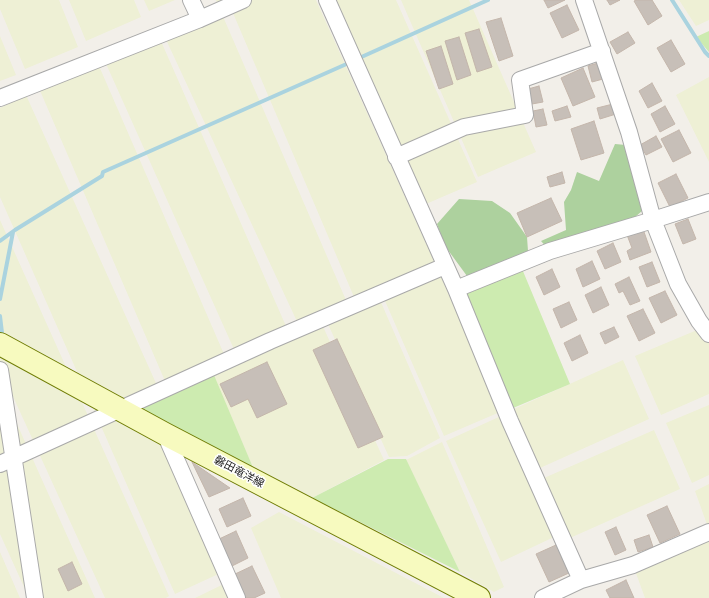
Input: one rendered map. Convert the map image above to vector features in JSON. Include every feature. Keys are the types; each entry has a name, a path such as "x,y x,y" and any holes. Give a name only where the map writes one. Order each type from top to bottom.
{"main road":[{"name":"磐田竜洋線","path":"0,344 122,409 165,434 479,598"}],"street":[{"path":"191,0 200,19"},
{"path":"0,98 200,19 243,0"},
{"path":"327,0 456,289 510,421 581,580"},
{"path":"584,0 629,132 653,220 678,284 707,328"},
{"path":"396,156 464,127 525,115 520,80 602,51"},
{"path":"456,289 550,251 709,202"},
{"path":"7,461 270,341 445,266"},
{"path":"0,370 7,461 35,598"},
{"path":"165,434 237,598"},
{"path":"544,598 581,580 633,565 709,532"}],"green space":[{"path":"0,0 59,0 78,47 25,69 0,9"},
{"path":"69,0 134,0 141,17 86,41"},
{"path":"144,0 175,0 149,11"},
{"path":"216,0 232,0 218,5"},
{"path":"243,0 316,0 438,270 500,412 444,436 382,294 357,304 230,6"},
{"path":"329,0 396,0 477,182 419,207"},
{"path":"401,0 469,0 536,152 478,177"},
{"path":"679,0 709,0 709,20 696,26"},
{"path":"218,5 349,307 320,320 384,460 310,499 254,470 168,388 38,86 96,59 227,361 237,356 103,57 157,32 289,333 300,328 162,31"},
{"path":"709,31 709,52 696,37"},
{"path":"0,36 16,75 0,81"},
{"path":"709,77 709,162 676,95"},
{"path":"26,95 160,392 168,435 225,571 175,594 0,197 0,108"},
{"path":"615,144 626,145 642,211 620,230 550,251 541,241 566,230 564,202 571,190 577,172 599,181"},
{"path":"459,199 492,201 510,213 527,237 528,251 508,261 479,280 467,276 445,246 437,224"},
{"path":"0,220 169,596 166,598 105,598 0,368"},
{"path":"520,264 570,384 506,411 456,289"},
{"path":"380,300 440,438 407,456 389,457 327,322"},
{"path":"709,325 709,394 661,415 635,356"},
{"path":"623,360 649,419 540,468 514,409"},
{"path":"211,368 254,470 136,408"},
{"path":"0,386 95,598 29,598 0,534"},
{"path":"709,405 709,475 692,483 666,423"},
{"path":"501,416 554,537 501,562 446,441"},
{"path":"654,430 680,489 570,538 544,478"},
{"path":"442,442 504,587 494,592 460,572 406,460"},
{"path":"388,459 406,459 460,572 312,498"},
{"path":"709,484 709,530 695,491"},
{"path":"279,512 444,598 281,598 251,528"},
{"path":"709,534 709,598 645,598 633,565"},
{"path":"0,552 20,598 0,598"},
{"path":"230,581 237,598 195,598"}],"building":[{"path":"544,0 565,0 548,8"},
{"path":"607,0 620,0 610,5"},
{"path":"652,0 662,16 648,25 634,1"},
{"path":"567,5 579,30 562,38 550,13"},
{"path":"501,18 513,56 499,61 486,22"},
{"path":"479,29 492,67 477,72 465,33"},
{"path":"628,32 635,43 617,54 610,42"},
{"path":"459,37 471,75 457,80 445,41"},
{"path":"671,40 685,64 671,72 657,48"},
{"path":"441,46 453,84 439,89 426,51"},
{"path":"598,63 603,79 592,82 588,66"},
{"path":"583,68 595,97 573,106 561,78"},
{"path":"652,83 662,101 648,108 639,91"},
{"path":"539,86 543,102 532,104 528,89"},
{"path":"613,104 616,114 600,119 597,108"},
{"path":"567,106 571,117 555,121 552,111"},
{"path":"665,106 675,124 660,132 651,114"},
{"path":"543,109 547,125 536,127 533,111"},
{"path":"594,121 604,153 581,160 571,129"},
{"path":"679,130 691,153 673,162 661,139"},
{"path":"656,136 662,147 646,155 640,145"},
{"path":"562,172 565,183 550,187 547,177"},
{"path":"676,174 688,198 670,207 658,183"},
{"path":"551,198 562,221 527,237 517,213"},
{"path":"688,219 696,239 683,244 675,224"},
{"path":"643,229 651,252 630,260 627,251 632,248 627,235"},
{"path":"613,243 621,262 605,269 597,251"},
{"path":"592,261 600,279 583,287 576,269"},
{"path":"652,262 660,282 647,287 639,267"},
{"path":"552,269 560,287 544,295 536,277"},
{"path":"629,277 640,301 630,305 623,291 619,293 615,284"},
{"path":"601,287 609,305 593,313 585,295"},
{"path":"665,291 677,315 661,323 649,298"},
{"path":"569,302 577,320 561,328 553,309"},
{"path":"643,309 655,333 639,341 627,316"},
{"path":"614,327 619,337 605,344 600,333"},
{"path":"580,335 588,353 572,361 564,343"},
{"path":"337,339 383,437 358,448 313,350"},
{"path":"267,362 287,404 257,418 248,399 231,407 220,384"},
{"path":"192,462 230,488 209,497"},
{"path":"243,498 251,516 227,527 219,509"},
{"path":"667,506 680,534 660,543 647,515"},
{"path":"616,527 626,550 615,555 605,532"},
{"path":"236,531 248,558 230,567 217,540"},
{"path":"649,535 653,547 638,552 634,540"},
{"path":"554,537 569,573 549,582 536,554 556,545"},
{"path":"72,562 82,584 68,591 58,569"},
{"path":"252,566 265,593 254,598 244,598 233,575"},
{"path":"626,580 634,598 610,598 606,590"}],"waterway":[{"path":"357,59 488,0"},
{"path":"672,0 709,56"},
{"path":"0,241 15,230 102,176 103,172 351,62"},
{"path":"0,299 13,232"},
{"path":"0,316 2,333"}]}
